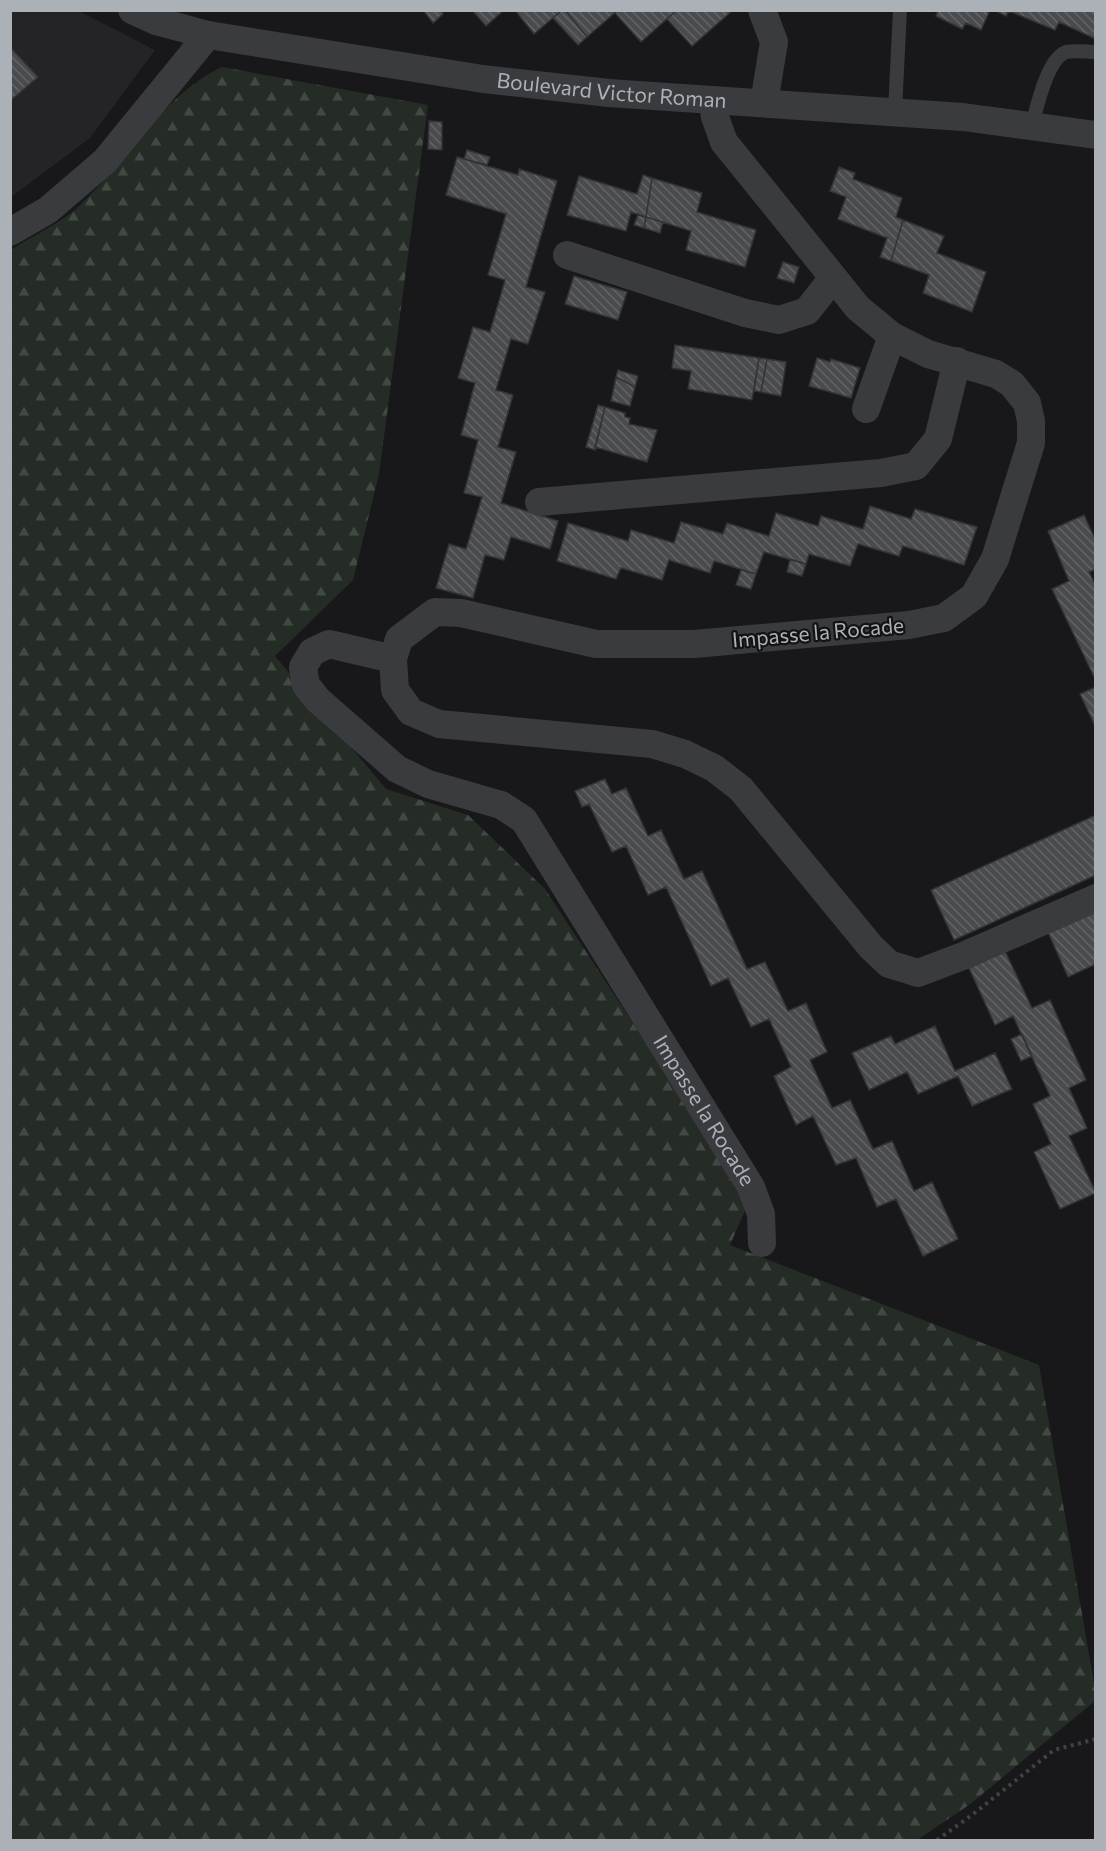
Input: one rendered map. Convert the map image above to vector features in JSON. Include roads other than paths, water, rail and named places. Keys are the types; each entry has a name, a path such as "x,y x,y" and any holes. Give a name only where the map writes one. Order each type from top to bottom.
{"street":[{"path":"762,10 774,42 765,103"},
{"name":"Boulevard Victor Roman","path":"150,14 208,35 483,79 609,93 963,117 1095,135"},
{"path":"10,232 48,210 105,161 208,35"},
{"name":"Impasse la Rocade","path":"713,100 715,117 724,142 858,308 892,336 928,354 996,374 1012,384 1027,403 1031,421 1031,443 995,559 974,596 944,618 909,625 694,644 596,644 461,613 435,612 399,639 393,659 330,644 312,652 303,667 306,684 318,700 397,769 428,784 501,805 524,820 751,1187 761,1214 762,1243"},
{"path":"567,255 745,313 779,320 807,311 833,278"},
{"path":"866,409 892,336"},
{"path":"539,502 881,473 916,466 938,439 957,361"},
{"path":"393,659 395,690 411,712 440,724 652,744 685,754 714,768 741,789 871,947 889,964 918,973 963,956 1095,898"}],"lane":[{"path":"895,111 900,10"},
{"path":"1032,125 1043,87 1056,60 1066,52 1095,52"}]}
